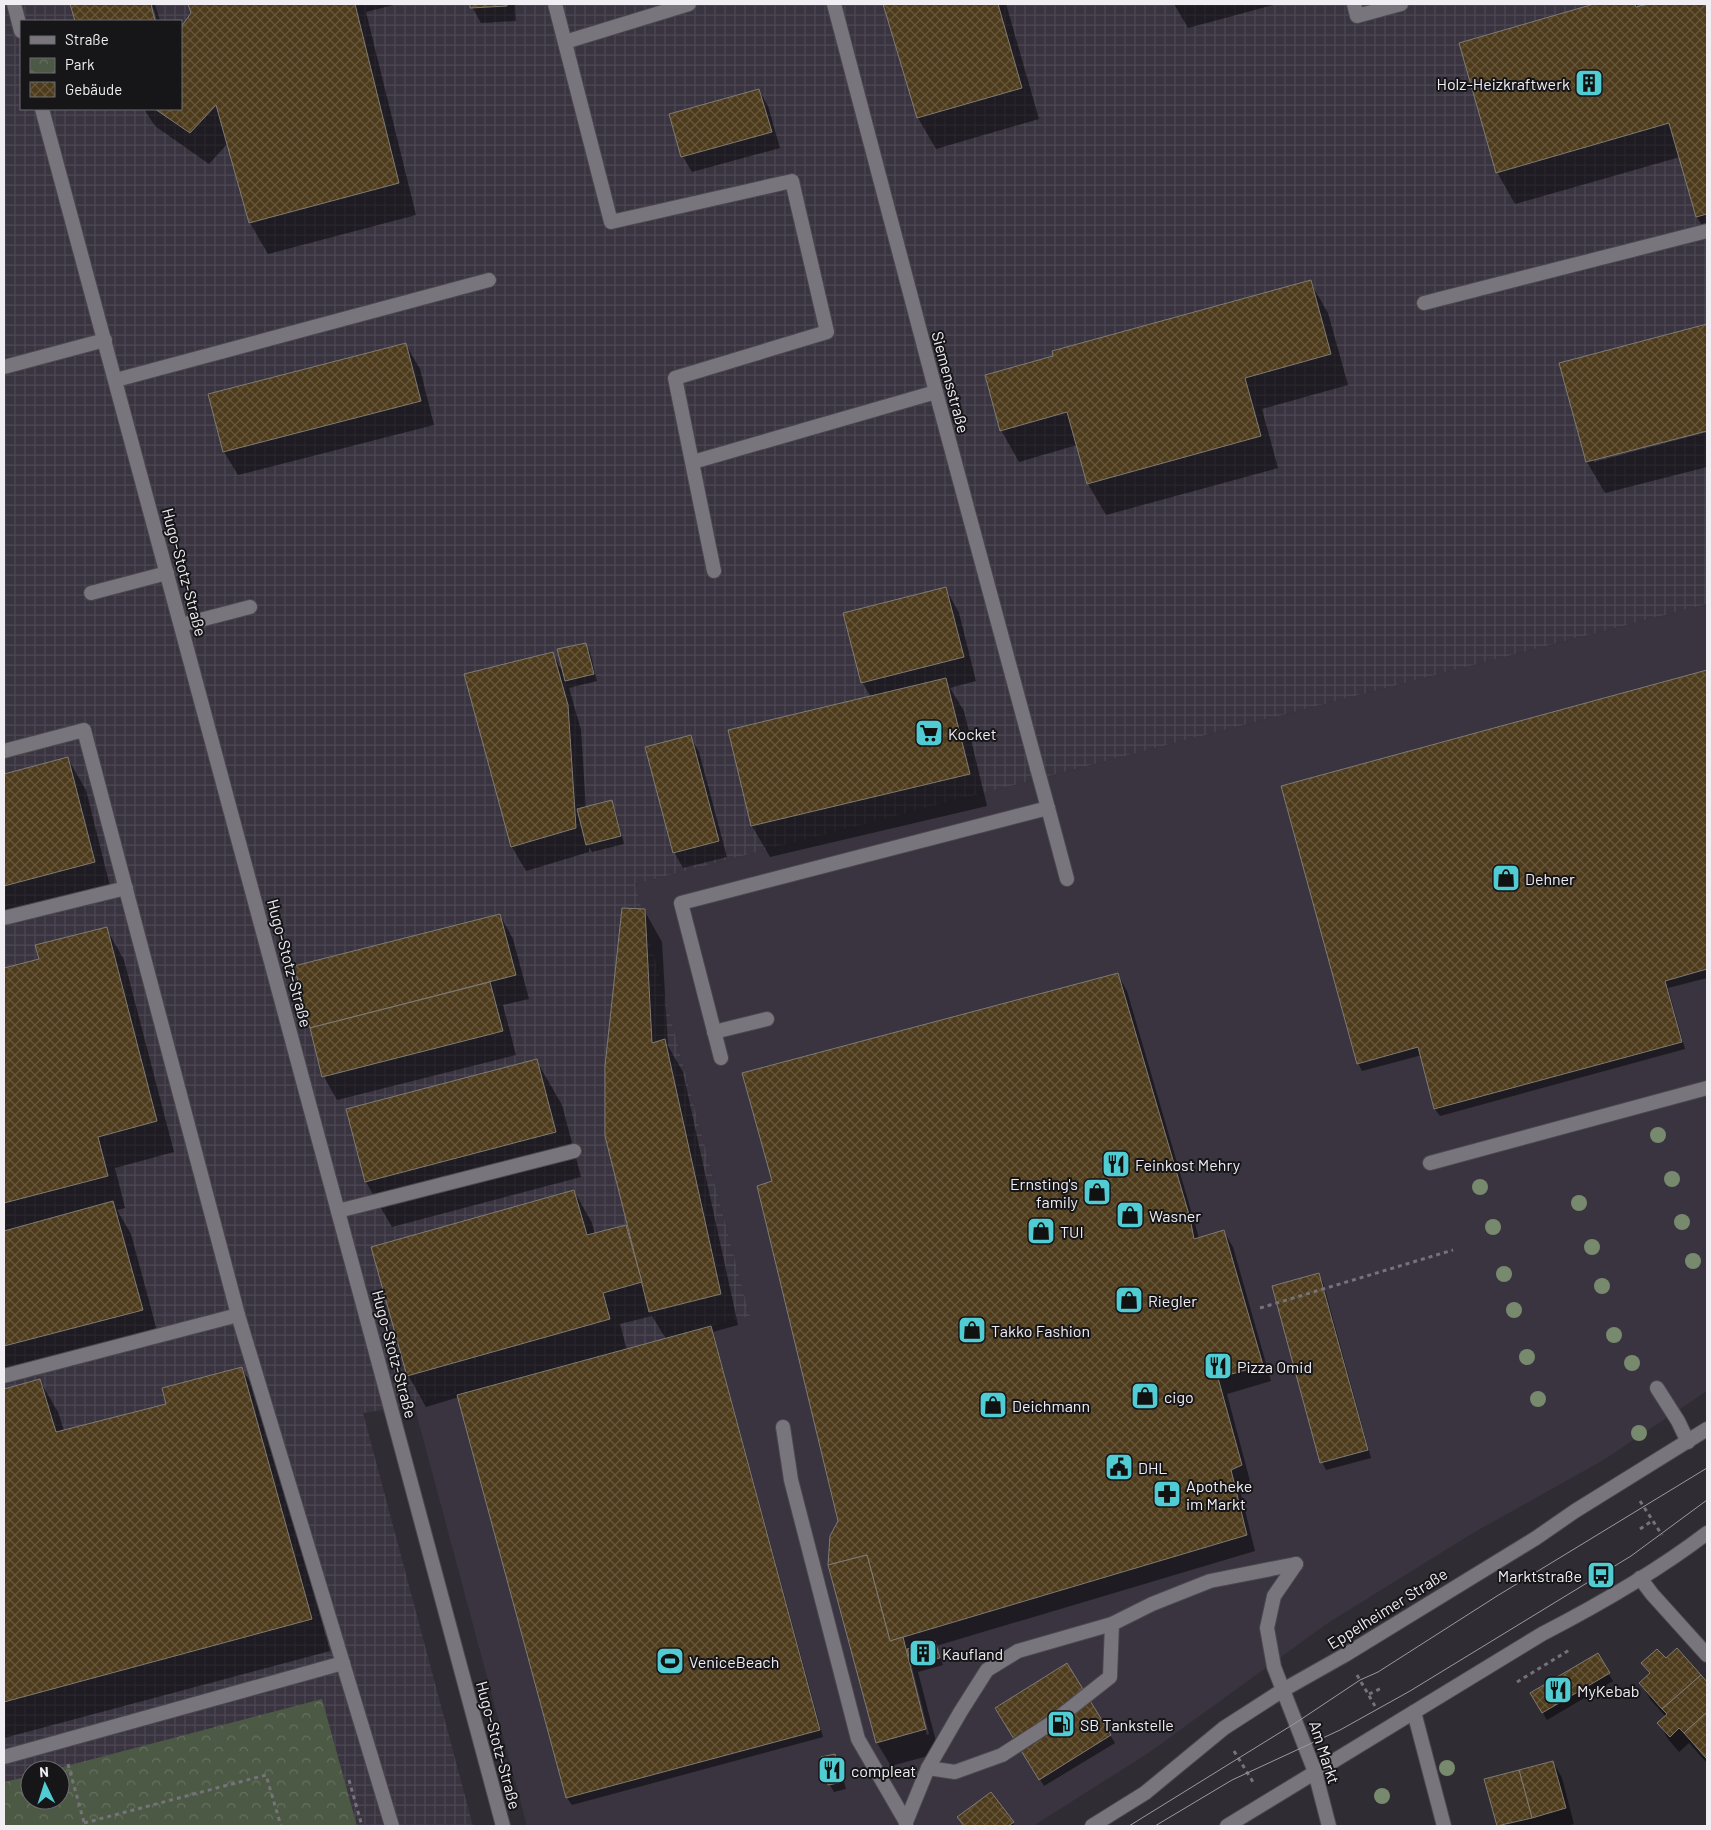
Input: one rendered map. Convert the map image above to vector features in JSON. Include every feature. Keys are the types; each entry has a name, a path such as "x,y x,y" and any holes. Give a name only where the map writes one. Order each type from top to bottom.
{"street":[{"path":"14,4 20,26"},
{"path":"555,4 610,222 792,181 828,332 675,378 714,571"},
{"path":"566,42 689,4"},
{"name":"Siemensstraße","path":"834,4 1067,879"},
{"path":"1354,4 1357,16 1401,4"},
{"name":"Hugo-Stotz-Straße","path":"42,110 503,1826"},
{"path":"1424,303 1707,231"},
{"path":"116,380 489,280"},
{"path":"4,367 105,340"},
{"path":"693,462 936,392"},
{"path":"91,593 167,573"},
{"path":"181,625 250,607"},
{"path":"4,751 84,730 238,1315 392,1826"},
{"path":"721,1058 681,903 1048,808"},
{"path":"4,918 126,888"},
{"path":"714,1032 766,1019"},
{"path":"1430,1162 1707,1088"},
{"path":"338,1211 574,1151"},
{"path":"4,1376 238,1315"},
{"path":"1657,1388 1678,1421 1688,1442"},
{"path":"783,1427 791,1480 858,1739 906,1824"},
{"name":"Eppelheimer Straße","path":"1092,1826 1145,1792 1222,1730 1283,1690 1345,1655 1536,1538 1574,1511 1707,1429"},
{"path":"1227,1826 1542,1634 1581,1614 1676,1557 1707,1533"},
{"name":"Am Markt","path":"1112,1624 1152,1604 1210,1581 1296,1564 1274,1596 1267,1628 1274,1667 1315,1772 1329,1826"},
{"path":"1640,1578 1652,1594 1707,1654"},
{"path":"906,1824 928,1768 987,1670 1018,1651 1112,1624 1110,1677 1053,1722 1002,1754 955,1772 928,1768"},
{"path":"4,1756 343,1663"},
{"path":"1414,1712 1444,1826"}],"path":[{"path":"1260,1308 1453,1250"},
{"path":"1626,1479 1676,1557"},
{"path":"1640,1529 1652,1521"},
{"path":"1345,1655 1388,1728"},
{"path":"1369,1694 1382,1688"},
{"path":"1222,1730 1265,1803"},
{"path":"66,1757 84,1825 266,1775 281,1826"},
{"path":"347,1770 362,1826"}],"shaded area":[{"path":"4,4 1707,4 1707,604 635,884 750,1316 414,1405 363,1413 473,1826 4,1826"},
{"path":"1707,604 1707,1391 1602,1461 1473,1533 1328,1623 1147,1754 1033,1826 527,1826 414,1405 750,1316 635,884"}],"green space":[{"path":"322,1699 357,1826 4,1826 4,1782 20,1778 20,1810 70,1810 70,1765"}],"building":[{"path":"70,4 151,4 155,20 75,20"},
{"path":"188,4 355,4 399,183 249,223 216,105 190,133 156,110 182,110 182,26 191,13"},
{"path":"470,4 507,4 507,6 470,8"},
{"path":"883,4 998,4 1022,88 917,118"},
{"name":"Holz-Heizkraftwerk","path":"1594,4 1635,4 1636,7 1648,4 1707,4 1707,214 1696,217 1669,123 1496,173 1459,43"},
{"path":"759,89 772,132 681,157 669,114"},
{"path":"1311,280 1331,354 1245,378 1261,436 1087,484 1067,412 1000,431 985,375 1053,356 1052,351"},
{"path":"1707,324 1707,431 1586,462 1559,363"},
{"path":"406,343 421,401 223,452 208,394"},
{"path":"946,587 964,657 861,683 843,613"},
{"path":"586,643 594,674 565,681 557,649"},
{"path":"553,652 568,705 576,828 511,847 464,674"},
{"name":"Dehner","path":"1707,670 1707,969 1665,981 1682,1042 1434,1109 1418,1047 1357,1064 1281,786"},
{"path":"946,678 970,774 751,826 728,730"},
{"path":"691,735 719,841 673,853 645,747"},
{"path":"68,757 95,862 4,886 4,774"},
{"path":"612,800 621,836 586,845 577,809"},
{"path":"622,908 645,909 652,1043 665,1039 721,1294 649,1312 605,1136 605,1066"},
{"path":"500,914 516,975 310,1028 294,966"},
{"path":"107,927 157,1121 98,1137 108,1176 4,1203 4,968 39,959 35,945"},
{"name":"Kaufland","path":"1118,973 1190,1218 1194,1239 1224,1230 1263,1365 1218,1378 1242,1465 1231,1470 1247,1535 890,1641 867,1555 828,1565 830,1536 838,1521 757,1186 772,1181 742,1073"},
{"path":"490,982 503,1031 322,1077 310,1028"},
{"path":"537,1059 556,1132 365,1182 346,1109"},
{"path":"574,1190 587,1235 626,1225 642,1282 603,1293 610,1319 407,1376 371,1247"},
{"path":"113,1201 143,1310 4,1346 4,1231"},
{"path":"1319,1273 1368,1450 1320,1463 1272,1286"},
{"path":"711,1326 820,1730 566,1798 457,1395"},
{"path":"242,1367 312,1619 4,1702 4,1389 40,1379 56,1432 166,1404 162,1388"},
{"path":"867,1555 890,1641 903,1637 926,1729 876,1743 828,1565"},
{"name":"Kaufland","path":"935,1641 940,1658 911,1665 907,1649"},
{"path":"1677,1648 1701,1675 1662,1709 1639,1683 1650,1673 1641,1663 1657,1649 1666,1658"},
{"path":"1598,1653 1610,1673 1542,1713 1530,1693"},
{"path":"1067,1663 1111,1735 1039,1780 995,1708"},
{"path":"1701,1675 1707,1682 1707,1712 1684,1733 1679,1728 1670,1737 1657,1723 1667,1714 1662,1709"},
{"path":"1707,1712 1707,1758 1706,1758 1684,1733"},
{"name":"compleat","path":"835,1754 843,1782 828,1785 821,1757"},
{"path":"1553,1761 1566,1808 1532,1818 1519,1770"},
{"path":"1519,1770 1532,1818 1497,1826 1484,1779"},
{"path":"991,1792 1014,1822 1008,1826 964,1826 957,1817"}],"tram line":[{"path":"1129,1826 1297,1722 1360,1680 1378,1672 1497,1596 1707,1468"},
{"path":"1155,1826 1232,1780 1340,1730 1410,1691 1631,1556 1707,1500"}],"place":[{"name":"Holz-Heizkraftwerk","path":"1589,83"},
{"name":"Kocket","path":"929,733"},
{"name":"Dehner","path":"1506,878"},
{"name":"Feinkost Mehry","path":"1116,1164"},
{"name":"Ernsting's family","path":"1097,1192"},
{"name":"Wasner","path":"1130,1215"},
{"name":"TUI","path":"1041,1231"},
{"name":"Riegler","path":"1129,1300"},
{"name":"Takko Fashion","path":"972,1330"},
{"name":"Pizza Omid","path":"1218,1366"},
{"name":"cigo","path":"1145,1396"},
{"name":"Deichmann","path":"993,1405"},
{"name":"DHL","path":"1119,1467"},
{"name":"Apotheke im Markt","path":"1167,1494"},
{"name":"Marktstraße","path":"1601,1575"},
{"name":"Kaufland","path":"923,1653"},
{"name":"VeniceBeach","path":"670,1661"},
{"name":"MyKebab","path":"1558,1690"},
{"name":"SB Tankstelle","path":"1061,1724"},
{"name":"compleat","path":"832,1770"}]}
